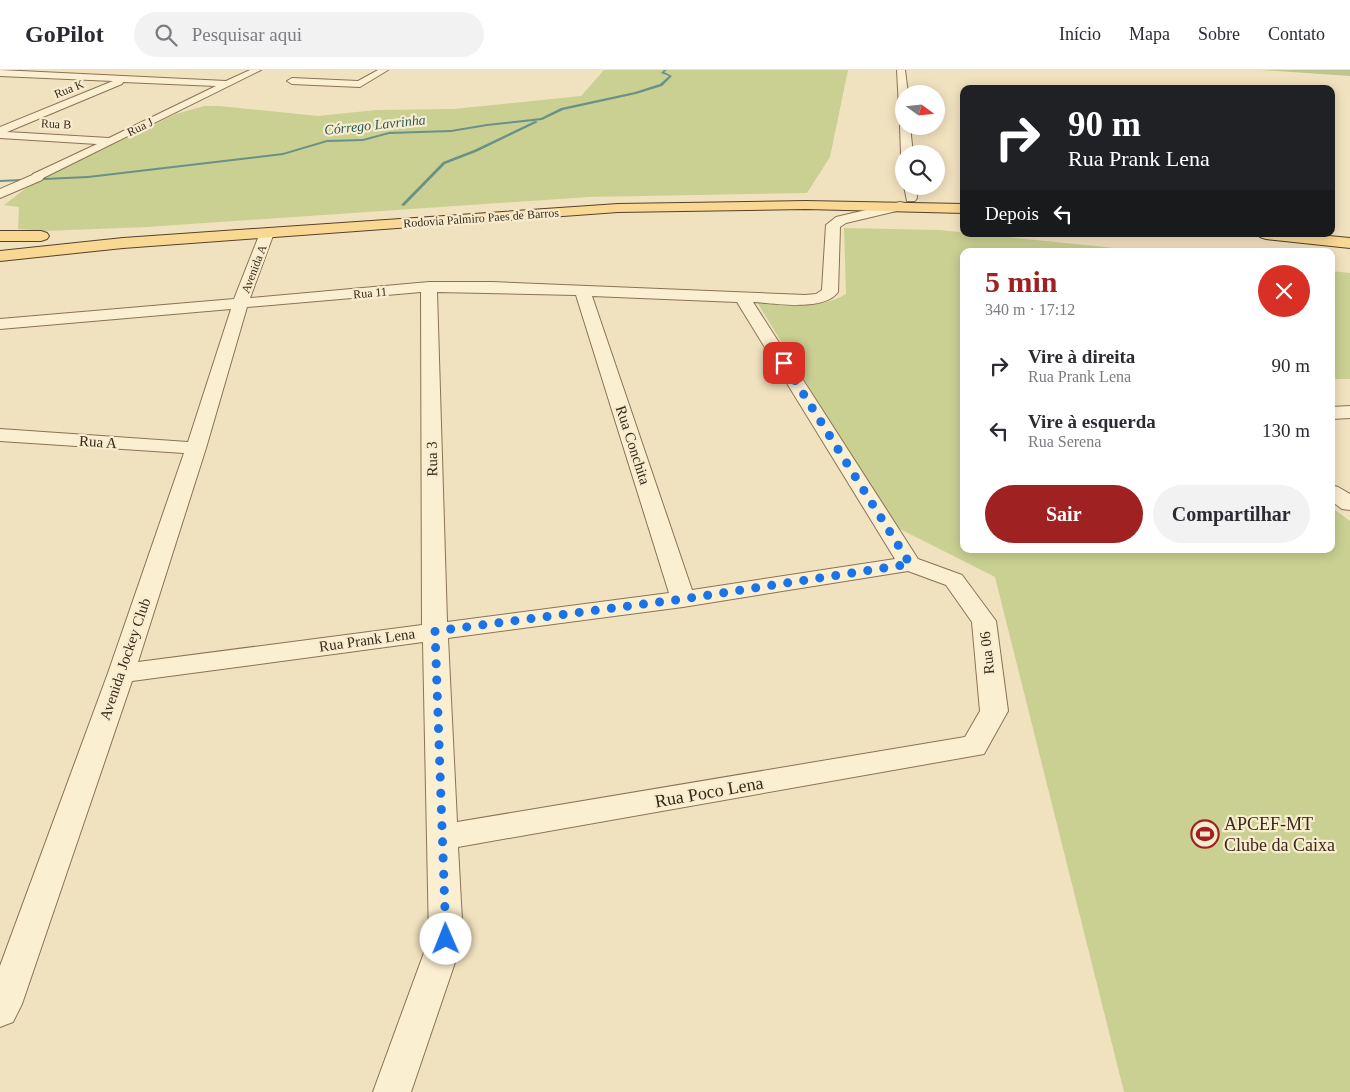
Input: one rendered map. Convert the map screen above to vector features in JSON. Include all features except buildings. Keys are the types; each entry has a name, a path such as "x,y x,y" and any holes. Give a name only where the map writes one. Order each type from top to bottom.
{"main road":[{"name":"Rodovia Palmiro Paes de Barros","path":"0,236 144,232 575,202 699,197 907,197 960,200"},
{"name":"Rodovia Palmiro Paes de Barros","path":"0,256 123,243 618,208 806,204 907,197 960,208"},
{"path":"1335,233 1350,235"},
{"path":"1294,237 1350,243"}],"street":[{"path":"7,82 42,70"},
{"name":"Rua K","path":"0,133 148,70"},
{"name":"Rua J","path":"0,194 257,70"},
{"path":"312,70 292,81 360,84 384,70"},
{"path":"901,70 902,85"},
{"path":"0,73 228,84"},
{"name":"Rua B","path":"0,133 110,141"},
{"name":"Rua J","path":"0,199 23,184"},
{"name":"Rua 11","path":"0,324 429,288 492,287 805,300 820,298 830,292 833,225 841,220 907,197"},
{"name":"Avenida A","path":"240,304 267,233"},
{"name":"Rua 3","path":"392,1092 446,939 435,631 429,288"},
{"name":"Rua Conchita","path":"583,292 683,599"},
{"path":"741,296 910,564"},
{"name":"Avenida Jockey Club","path":"1,1006 121,673 196,448 240,304"},
{"path":"1335,412 1350,412"},
{"name":"Rua A","path":"4,439 196,448"},
{"path":"1335,490 1350,489"},
{"path":"1335,493 1350,504"},
{"name":"Rua Prank Lena","path":"121,673 683,599 910,564"},
{"name":"Rua 06","path":"910,564 954,580 984,622 994,711 974,746"},
{"name":"Rua Poco Lena","path":"443,837 974,746"}],"green space":[{"path":"604,70 848,70 830,157 807,193 589,197 147,227 45,231 18,229 19,207 4,205 34,182 176,114 204,106 318,116 376,110 453,109 581,96"},
{"path":"1261,70 1350,70 1350,76"},
{"name":"APCEF-MT Clube da Caixa","path":"844,228 939,230 960,232 960,237 1007,237 1115,248 960,248 960,553 1335,553 1335,510 1350,521 1350,1092 1124,1092 995,577 894,526 757,302 814,304 836,299 846,294"},
{"path":"1335,271 1350,273 1350,379 1335,379"}],"waterway":[{"name":"Córrego Lavrinha","path":"0,181 88,177 283,154 327,141 363,140 389,133 451,131 542,119 562,109 636,93 661,85 671,76 662,72 666,70"},
{"path":"403,205 444,163 475,151 536,122"}],"place":[{"name":"APCEF-MT Clube da Caixa","path":"1205,834"}],"route":[{"path":"446,939 435,631 683,599 910,564 784,363"}]}
